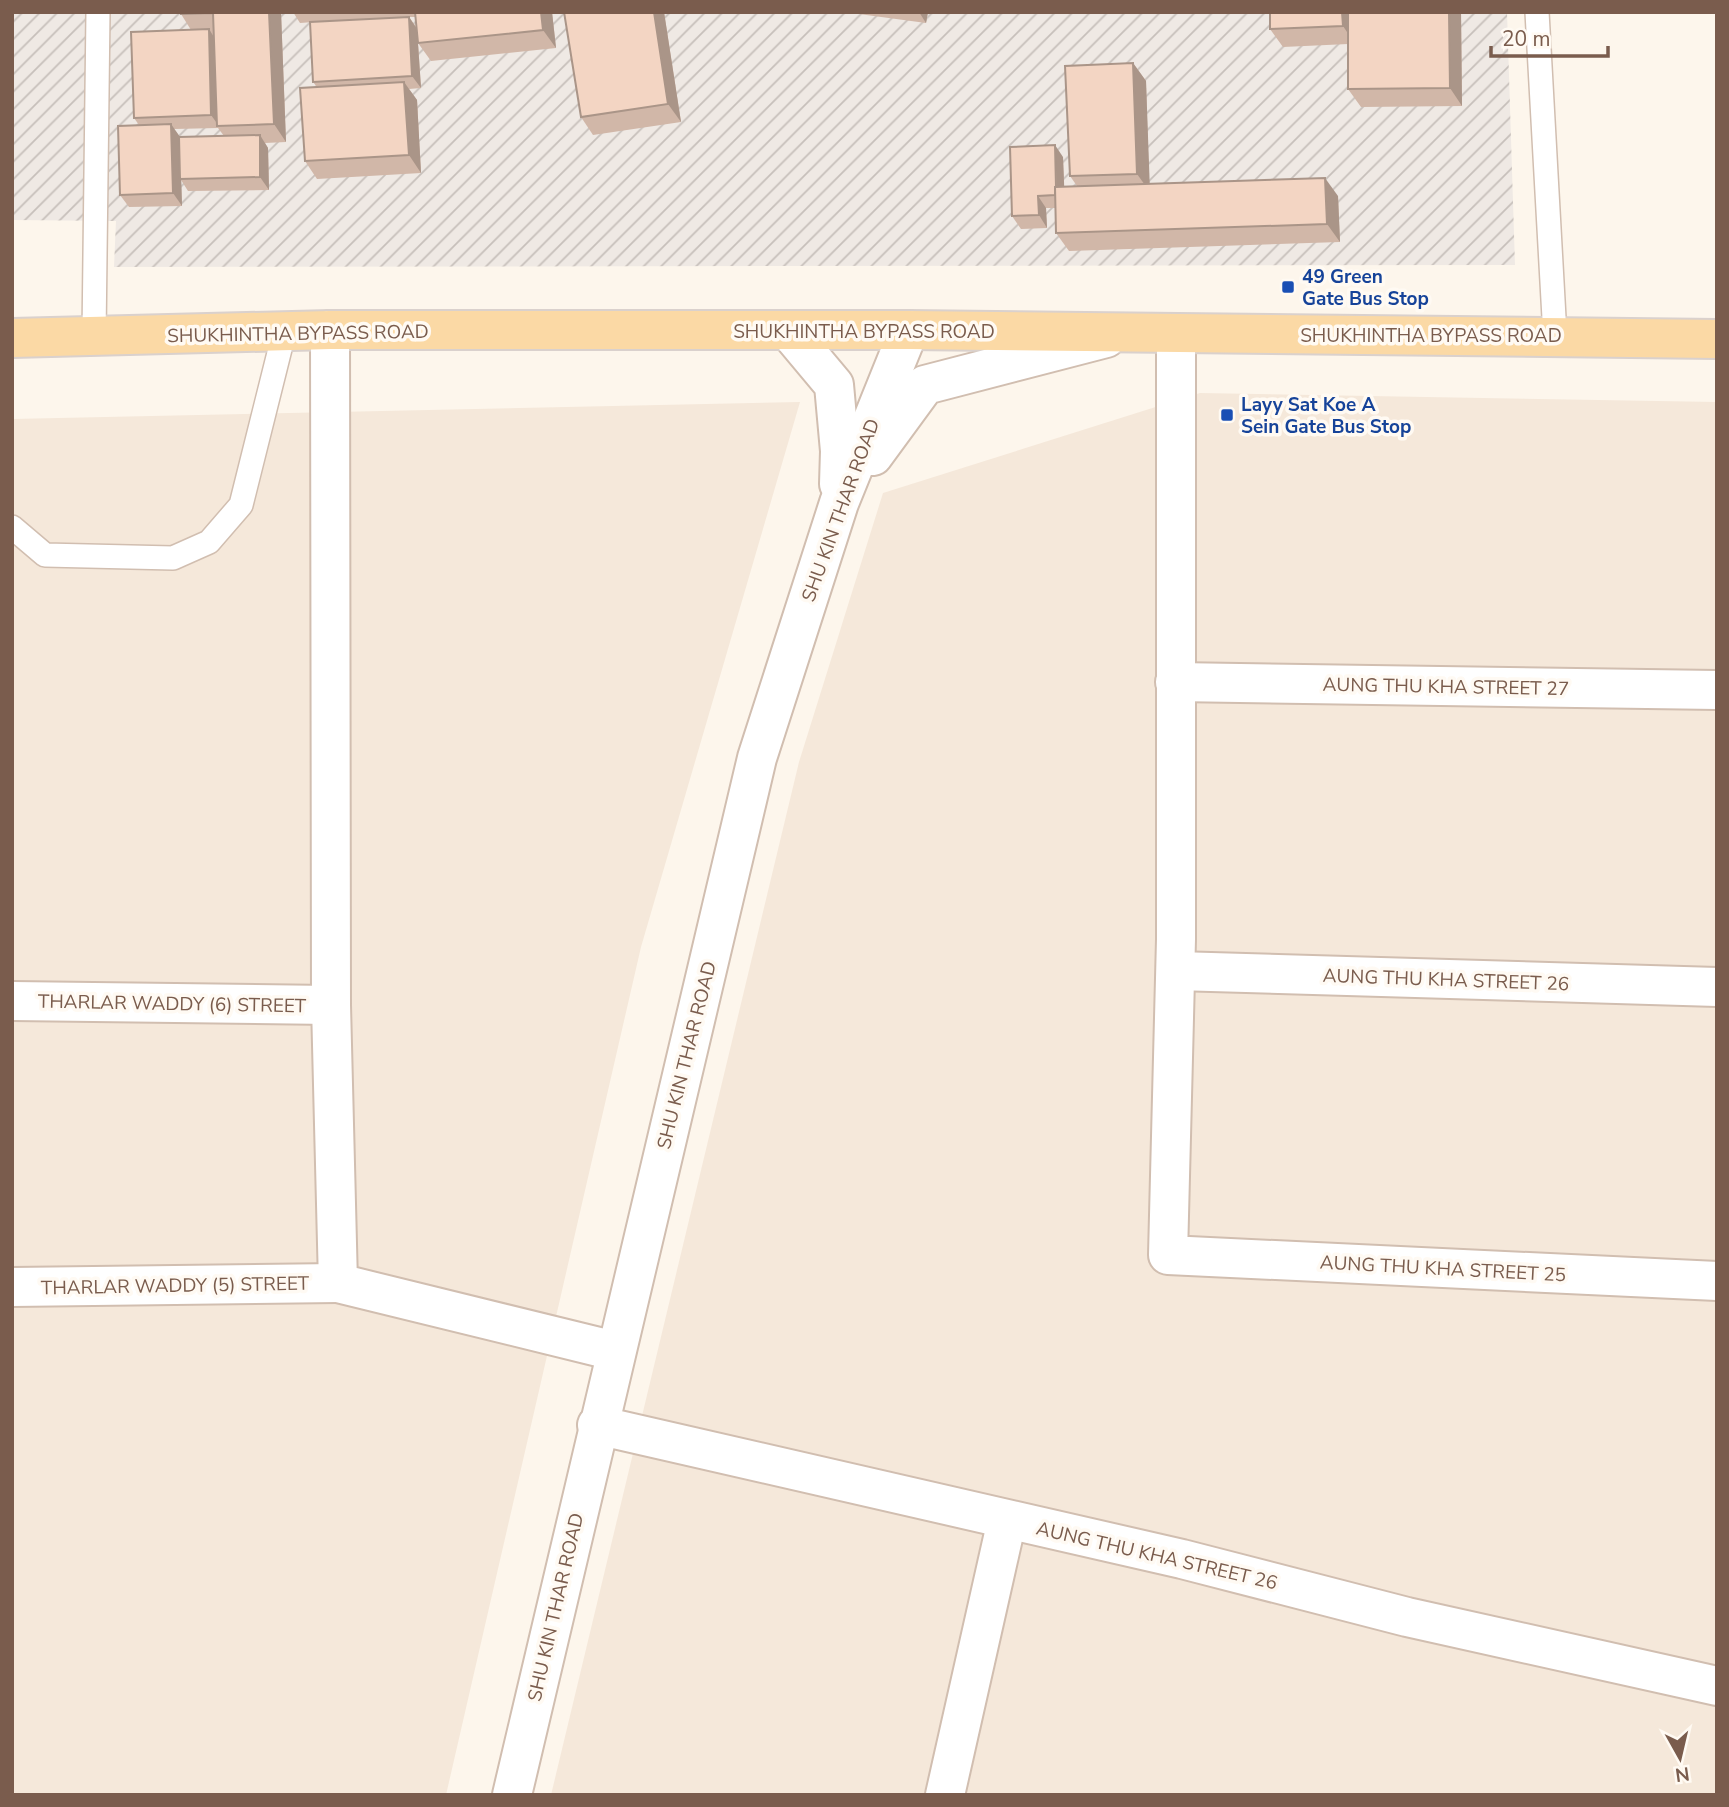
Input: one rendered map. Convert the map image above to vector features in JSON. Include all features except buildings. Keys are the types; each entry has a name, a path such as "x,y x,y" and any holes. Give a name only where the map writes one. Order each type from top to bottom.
{"main road":[{"name":"SHUKHINTHA BYPASS ROAD","path":"12,338 330,330 909,330 1717,339"}],"street":[{"path":"330,330 331,1005 338,1283"},
{"path":"788,330 834,385 840,451 839,503"},
{"name":"SHU KIN THAR ROAD","path":"512,1795 597,1425 757,758 839,503 909,330"},
{"path":"839,503 925,385 1124,333"},
{"path":"1176,971 1177,334"},
{"name":"AUNG THU KHA STREET 27","path":"1175,682 1717,690"},
{"name":"AUNG THU KHA STREET 26","path":"1176,971 1717,988"},
{"name":"AUNG THU KHA STREET 25","path":"1176,971 1168,1255 1717,1281"},
{"name":"THARLAR WADDY (6) STREET","path":"12,1001 331,1005"},
{"name":"THARLAR WADDY (5) STREET","path":"12,1287 338,1283 615,1351"},
{"name":"AUNG THU KHA STREET 26","path":"597,1425 1182,1559 1406,1617 1717,1686"},
{"path":"945,1795 1007,1520"}],"lane":[{"path":"94,336 97,12"},
{"path":"1537,12 1555,336"},
{"path":"12,527 45,555 173,558 209,542 241,505 284,333"}],"shaded area":[{"path":"12,12 1507,12 1515,265 114,267 116,221 12,220"},
{"path":"1200,393 1717,402 1717,1795 551,1795 799,762 883,493"},
{"path":"800,402 641,947 446,1795 12,1795 12,419"}],"place":[{"name":"49 Green Gate Bus Stop","path":"1288,287"},
{"name":"Layy Sat Koe A Sein Gate Bus Stop","path":"1227,415"}]}
